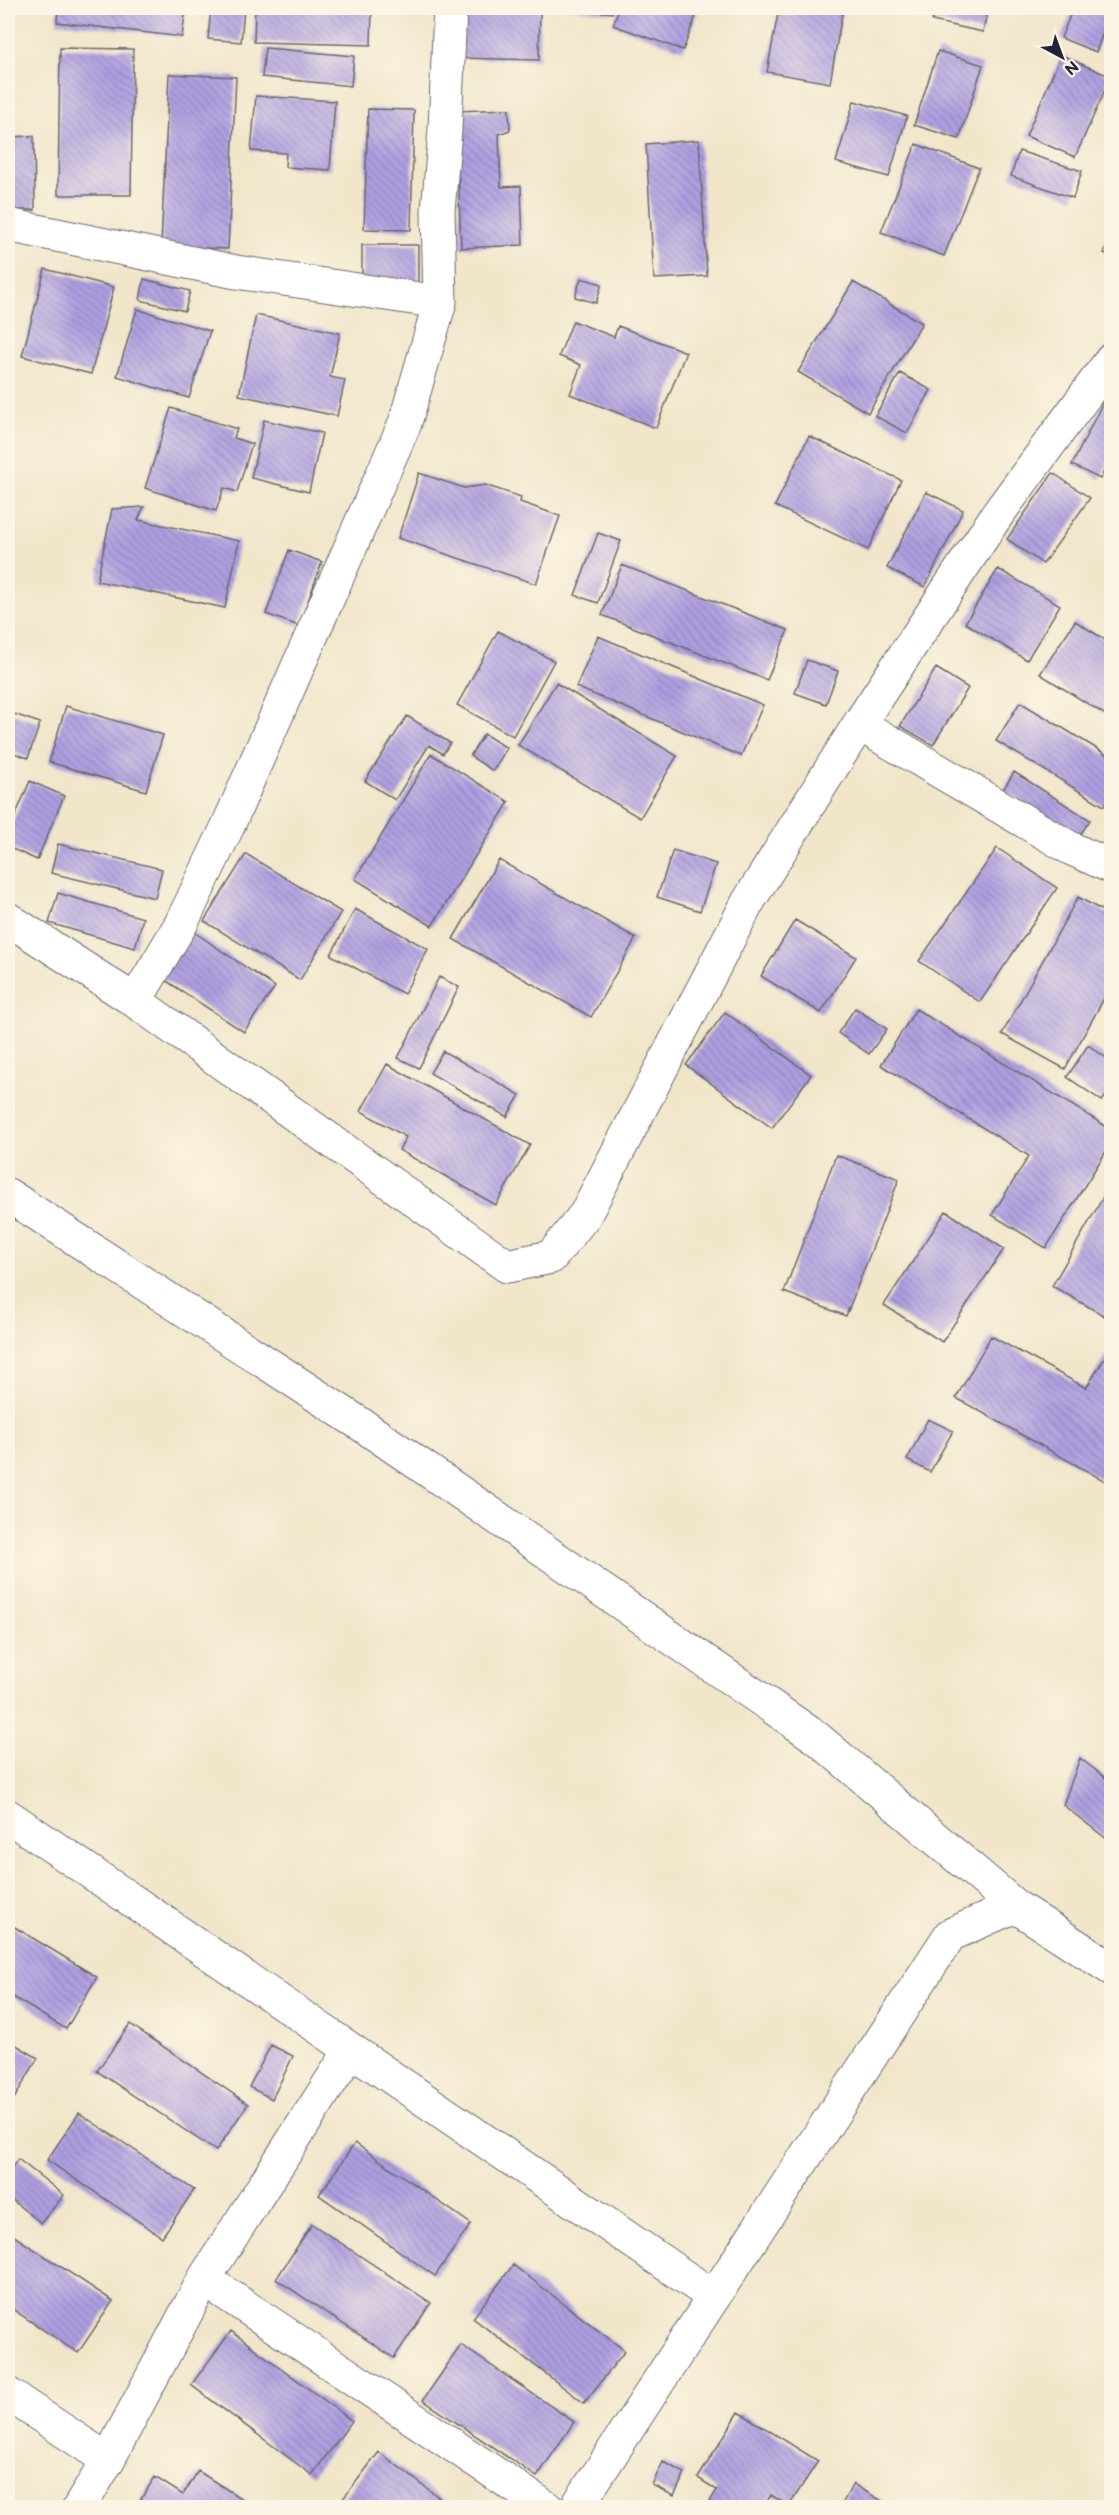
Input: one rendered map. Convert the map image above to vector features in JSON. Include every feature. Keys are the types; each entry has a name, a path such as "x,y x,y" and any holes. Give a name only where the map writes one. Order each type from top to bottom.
{"street":[{"path":"135,1001 181,924 227,828 405,423 440,302 438,211 445,130 450,8"},
{"path":"8,225 236,272 440,302"},
{"path":"8,919 135,1001 507,1266 551,1257 585,1215 748,902 859,724 997,515 1112,359"},
{"path":"859,724 1072,849 1112,867"},
{"path":"8,1195 365,1427 817,1738 1015,1906 1112,1969"},
{"path":"8,1816 714,2297"},
{"path":"576,2508 950,1935 1015,1906"},
{"path":"79,2508 108,2460 204,2279 351,2050"},
{"path":"204,2279 547,2508"},
{"path":"8,2394 108,2460"}],"building":[{"path":"58,8 186,8 182,37 57,22"},
{"path":"211,8 244,8 241,42 208,39"},
{"path":"255,8 372,8 371,45 254,42"},
{"path":"461,8 540,8 539,60 460,58"},
{"path":"567,8 612,8 612,13"},
{"path":"619,8 699,8 683,50 613,25"},
{"path":"779,8 843,8 830,83 767,72"},
{"path":"935,8 988,8 983,32 932,21"},
{"path":"1073,8 1112,8 1096,52 1061,38"},
{"path":"60,48 133,49 131,195 58,195"},
{"path":"265,48 354,56 351,86 262,77"},
{"path":"938,51 983,65 959,139 914,125"},
{"path":"1061,55 1111,77 1075,157 1026,136"},
{"path":"169,74 236,77 228,249 161,246"},
{"path":"256,96 335,101 330,170 285,167 286,153 251,151"},
{"path":"854,101 907,116 889,177 836,162"},
{"path":"368,109 414,110 411,230 364,229"},
{"path":"509,109 510,130 499,134 501,187 521,186 523,245 461,248 456,111"},
{"path":"34,136 35,210 8,210 8,137"},
{"path":"699,140 707,276 654,279 646,144"},
{"path":"916,144 979,168 944,256 881,232"},
{"path":"1019,151 1082,171 1073,198 1011,176"},
{"path":"1112,233 1112,256 1104,253"},
{"path":"362,245 418,245 418,284 362,284"},
{"path":"45,269 114,287 91,374 22,356"},
{"path":"581,278 602,284 596,303 575,297"},
{"path":"144,279 190,291 185,311 140,300"},
{"path":"853,282 922,323 868,413 798,372"},
{"path":"137,309 210,331 189,398 117,376"},
{"path":"256,315 340,333 330,377 345,380 337,416 239,395"},
{"path":"573,321 614,337 618,326 686,352 656,428 570,394 581,365 559,356"},
{"path":"900,373 931,390 907,433 875,416"},
{"path":"1103,402 1112,407 1112,456 1100,479 1072,465"},
{"path":"171,408 237,429 234,438 252,444 237,492 224,488 216,511 145,488"},
{"path":"264,420 322,433 309,492 251,478"},
{"path":"809,436 901,480 868,550 775,506"},
{"path":"419,473 464,488 485,485 521,497 520,502 560,516 536,584 398,538"},
{"path":"1053,473 1090,498 1043,564 1007,539"},
{"path":"926,492 963,510 925,587 887,568"},
{"path":"144,507 138,520 239,541 225,608 97,581 112,509"},
{"path":"598,533 621,541 598,603 575,595"},
{"path":"289,550 322,562 299,626 266,614"},
{"path":"622,565 788,630 767,680 602,615"},
{"path":"998,569 1060,605 1027,660 965,623"},
{"path":"1075,621 1112,644 1112,719 1040,674"},
{"path":"498,631 554,661 513,736 457,705"},
{"path":"598,636 763,705 741,756 576,687"},
{"path":"807,660 838,671 826,704 795,693"},
{"path":"936,668 968,688 933,745 900,726"},
{"path":"556,683 677,756 640,818 518,745"},
{"path":"1020,702 1112,758 1112,794 1104,806 996,741"},
{"path":"66,706 163,735 146,791 49,762"},
{"path":"8,712 40,723 28,758 8,751"},
{"path":"407,716 450,743 443,754 429,745 395,800 365,781"},
{"path":"484,734 507,748 493,771 470,756"},
{"path":"431,754 509,802 432,926 355,879"},
{"path":"1014,772 1090,820 1078,838 1003,790"},
{"path":"30,781 64,796 37,860 8,847 8,833"},
{"path":"58,844 162,869 155,898 51,873"},
{"path":"997,848 1057,888 980,1002 919,961"},
{"path":"673,850 716,864 700,911 657,897"},
{"path":"246,854 341,912 300,980 204,921"},
{"path":"499,860 636,938 591,1017 453,939"},
{"path":"58,893 143,918 135,948 49,923"},
{"path":"1078,897 1112,916 1112,984 1065,1069 1002,1034"},
{"path":"355,909 428,949 404,994 331,955"},
{"path":"795,920 856,957 821,1013 761,976"},
{"path":"191,930 275,987 244,1032 159,976"},
{"path":"439,977 459,987 419,1068 398,1058"},
{"path":"855,1008 887,1029 869,1054 838,1033"},
{"path":"916,1009 1112,1130 1112,1142 1046,1248 992,1215 1029,1156 881,1065"},
{"path":"725,1012 811,1075 772,1128 686,1065"},
{"path":"1088,1045 1112,1062 1112,1088 1102,1101 1067,1077"},
{"path":"443,1051 520,1095 507,1117 430,1073"},
{"path":"387,1064 530,1145 496,1205 399,1150 406,1137 361,1111"},
{"path":"836,1155 899,1179 846,1316 784,1292"},
{"path":"1112,1182 1112,1317 1110,1319 1052,1286"},
{"path":"946,1211 1004,1249 942,1342 884,1305"},
{"path":"991,1336 1086,1388 1112,1346 1112,1485 956,1398"},
{"path":"928,1419 953,1431 930,1472 907,1460"},
{"path":"1080,1758 1112,1783 1112,1843 1063,1805"},
{"path":"8,1923 97,1977 66,2029 8,1994"},
{"path":"130,2024 248,2104 216,2151 97,2071"},
{"path":"8,2040 38,2058 8,2109"},
{"path":"271,2045 293,2056 272,2099 249,2087"},
{"path":"79,2113 194,2190 162,2237 47,2160"},
{"path":"355,2143 471,2224 435,2276 319,2195"},
{"path":"18,2159 64,2195 41,2223 8,2197 8,2173"},
{"path":"312,2224 431,2303 394,2358 276,2279"},
{"path":"8,2232 113,2301 78,2353 8,2306"},
{"path":"513,2265 625,2351 584,2403 473,2318"},
{"path":"231,2331 352,2421 312,2475 191,2385"},
{"path":"461,2345 574,2422 537,2477 423,2400"},
{"path":"739,2412 818,2461 789,2506 771,2495 763,2508 706,2508 717,2490 698,2478"},
{"path":"379,2452 453,2508 343,2508 339,2504"},
{"path":"663,2462 685,2473 674,2496 652,2485"},
{"path":"198,2471 256,2508 135,2508 155,2477 183,2495"},
{"path":"853,2484 894,2508 840,2508"}]}
